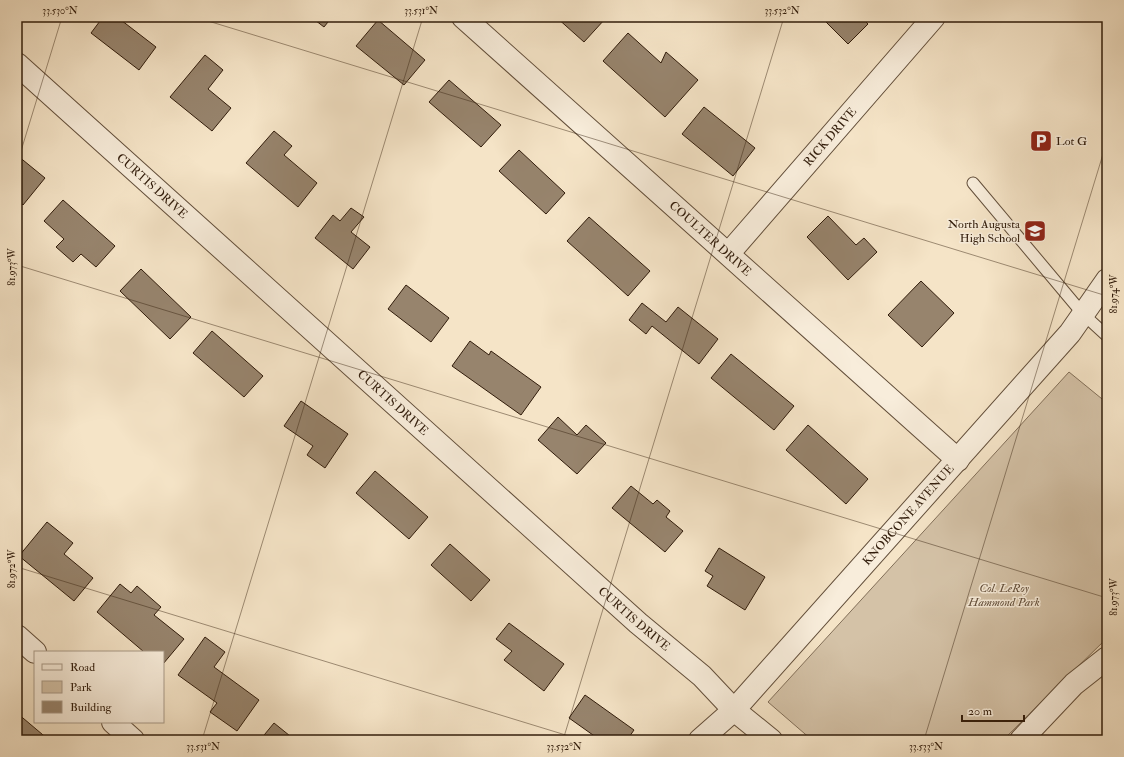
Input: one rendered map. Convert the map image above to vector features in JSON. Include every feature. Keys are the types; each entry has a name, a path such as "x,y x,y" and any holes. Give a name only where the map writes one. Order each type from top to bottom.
{"street":[{"name":"COULTER DRIVE","path":"463,17 729,253 958,460"},
{"name":"RICK DRIVE","path":"729,253 933,18"},
{"name":"CURTIS DRIVE","path":"17,64 638,623 702,676 734,710 771,740"},
{"name":"KNOBCONE AVENUE","path":"700,740 734,710 1070,334 1107,280"},
{"path":"17,636 34,651"},
{"path":"1021,740 1074,684 1107,658"},
{"path":"114,723 133,740"}],"lane":[{"path":"973,183 1083,314 1107,336"}],"green space":[{"name":"Col. LeRoy Hammond Park","path":"1069,372 1107,403 1107,638 1003,740 812,740 768,702"}],"building":[{"path":"103,17 117,17 156,47 139,70 91,33"},
{"path":"311,17 332,17 324,27"},
{"path":"556,17 603,17 605,19 584,42"},
{"path":"821,17 861,17 868,24 848,44"},
{"path":"378,20 425,60 404,85 356,46"},
{"path":"628,33 661,63 666,52 698,80 665,117 603,61"},
{"path":"205,55 223,70 208,89 231,108 212,131 170,97"},
{"path":"449,80 501,125 481,147 429,102"},
{"path":"704,107 755,148 733,176 682,134"},
{"path":"274,131 292,146 284,155 317,183 298,207 246,163"},
{"path":"519,150 565,193 546,214 499,171"},
{"path":"18,156 45,178 23,205 17,199"},
{"path":"63,200 115,246 96,267 81,254 73,262 56,247 64,239 44,221"},
{"path":"351,208 364,217 351,232 370,247 353,269 315,238 333,215 340,221"},
{"path":"828,216 856,245 864,238 877,252 848,280 807,237"},
{"path":"589,217 650,271 628,296 567,241"},
{"path":"141,269 191,317 170,339 120,291"},
{"path":"921,281 954,313 922,347 888,315"},
{"path":"406,285 449,318 431,342 388,309"},
{"path":"642,303 666,322 678,307 718,339 699,364 652,326 646,334 629,320"},
{"path":"212,331 263,376 244,397 193,353"},
{"path":"470,341 489,355 491,351 541,387 521,415 452,366"},
{"path":"731,354 794,406 774,430 711,378"},
{"path":"301,401 348,434 325,468 307,455 313,446 284,426"},
{"path":"558,417 577,435 586,425 606,443 577,474 538,440"},
{"path":"808,425 868,479 846,504 786,450"},
{"path":"375,471 428,517 409,539 356,493"},
{"path":"631,486 653,504 657,500 670,511 666,517 683,531 665,552 612,508"},
{"path":"47,522 73,543 64,554 93,578 74,601 19,556"},
{"path":"450,544 490,580 471,601 431,565"},
{"path":"719,548 765,577 745,610 707,586 713,576 705,571"},
{"path":"120,584 131,593 137,586 161,607 154,615 184,639 164,663 164,651 143,651 97,612"},
{"path":"509,623 564,664 544,691 504,660 512,651 496,639"},
{"path":"205,637 225,652 214,667 259,700 237,731 210,712 217,703 178,675"},
{"path":"585,695 634,730 627,740 600,740 569,718"},
{"path":"17,713 49,740 17,740"},
{"path":"274,723 295,740 260,740"}],"place":[{"name":"Lot G","path":"1041,141"},
{"name":"North Augusta High School","path":"1035,231"}]}
